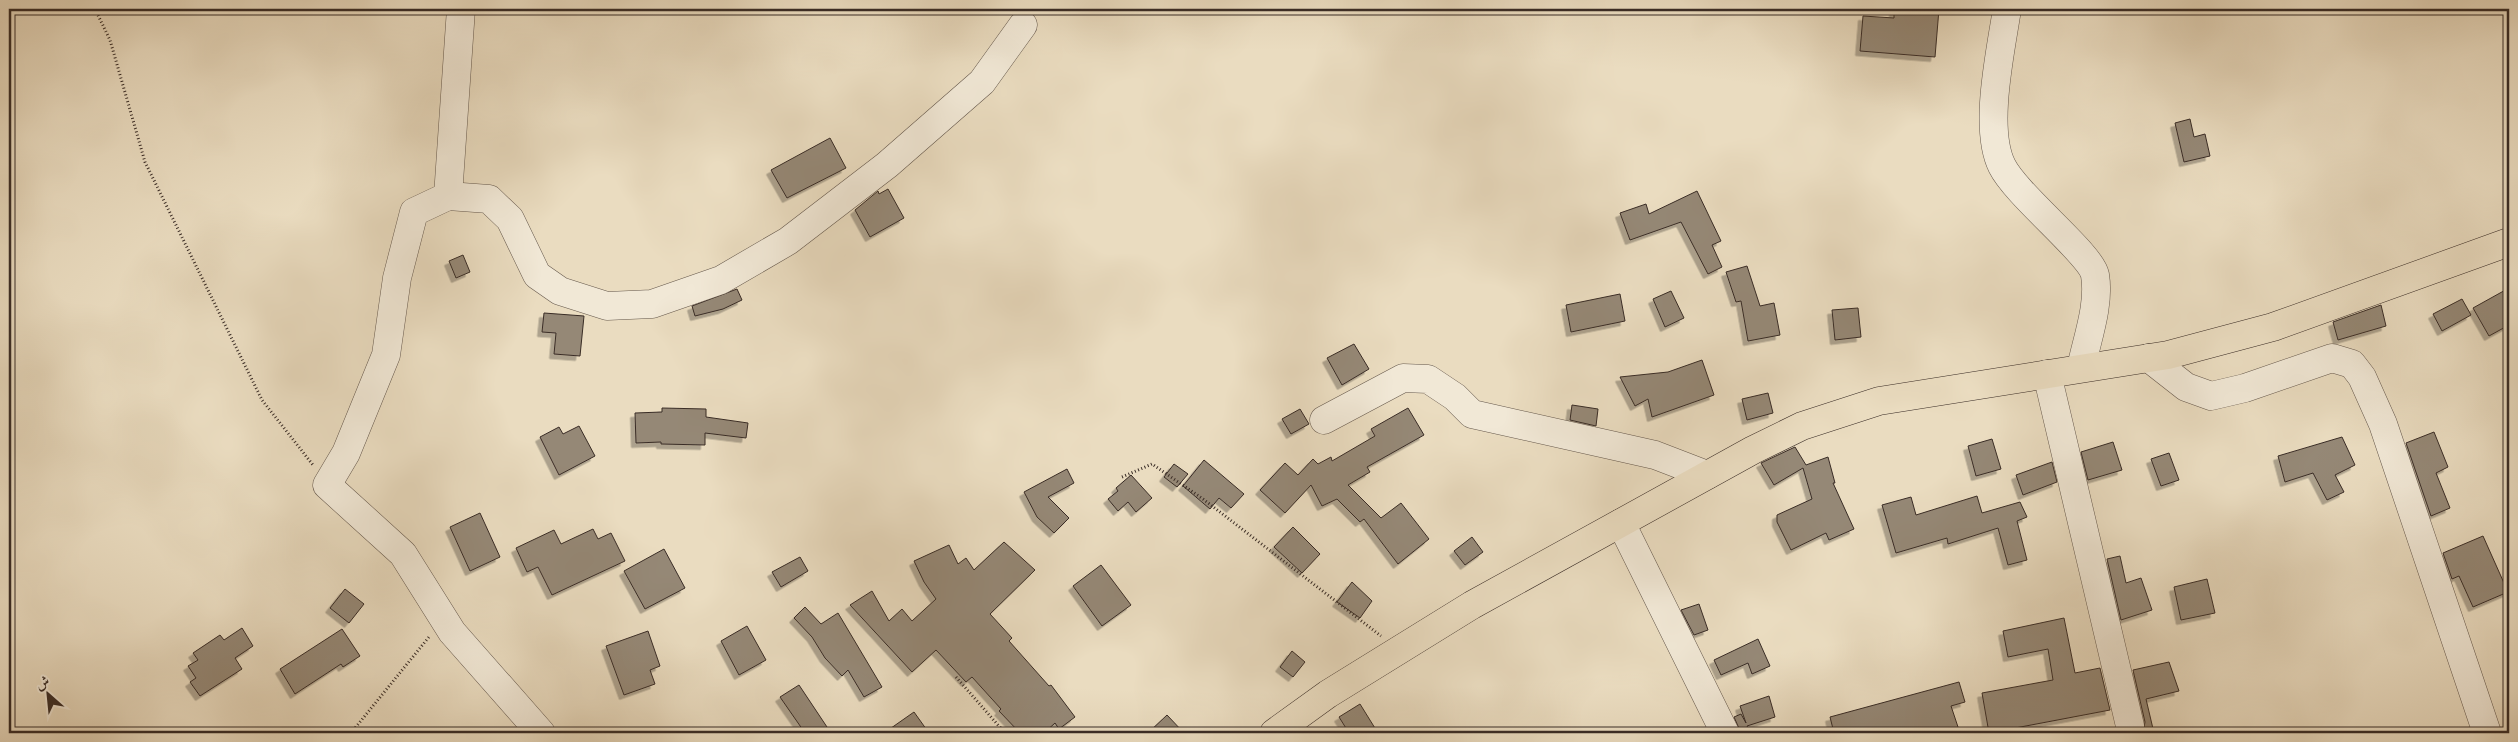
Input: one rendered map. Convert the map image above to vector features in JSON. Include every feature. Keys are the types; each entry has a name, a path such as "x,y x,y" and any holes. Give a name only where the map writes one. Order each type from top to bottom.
{"main road":[{"path":"1274,733 1328,694 1472,605 1707,475 1802,426 1879,401 2168,355 2273,327 2509,242"}],"street":[{"path":"448,196 461,9"},
{"path":"2007,9 1995,85 1994,136 2002,166 2023,196 2082,256 2095,273 2095,302 2081,368"},
{"path":"541,733 452,632 403,554 327,485 346,453 386,355 397,278 414,212 448,196 489,199 510,218 537,275 560,291 607,306 652,304 721,280 788,241 887,165 982,82 1023,25"},
{"path":"2148,358 2186,387 2211,396 2245,388 2332,358 2352,364 2362,378 2383,424 2487,733"},
{"path":"2047,374 2130,726"},
{"path":"1324,420 1403,378 1428,379 1455,397 1472,414 1655,455 1707,475"},
{"path":"1621,523 1725,733"}],"path":[{"path":"95,9 110,40 145,162 262,400 327,485"},
{"path":"1122,477 1152,464 1203,499 1399,650"},
{"path":"351,733 415,653 445,620"},
{"path":"956,677 1005,733"}],"building":[{"path":"1894,9 1939,9 1935,57 1860,51 1863,16 1894,18"},
{"path":"2190,119 2194,137 2205,134 2210,156 2184,162 2175,123"},
{"path":"830,138 846,168 787,198 771,170"},
{"path":"888,189 904,218 870,237 855,210 878,191 879,194"},
{"path":"1697,191 1721,241 1712,245 1722,267 1708,274 1681,222 1630,240 1620,213 1646,204 1649,214"},
{"path":"463,255 470,272 456,278 449,261"},
{"path":"1747,266 1760,306 1774,303 1780,335 1748,341 1741,301 1736,302 1726,272"},
{"path":"2509,288 2509,325 2489,336 2473,308"},
{"path":"737,289 742,300 723,309 695,316 692,306"},
{"path":"1671,291 1684,318 1665,327 1653,299"},
{"path":"1620,294 1625,321 1571,332 1566,305"},
{"path":"2462,299 2471,315 2442,331 2433,314"},
{"path":"2381,305 2386,326 2338,340 2333,322"},
{"path":"1858,308 1861,337 1835,340 1832,310"},
{"path":"544,313 584,316 580,356 554,354 556,333 542,332"},
{"path":"1354,344 1369,369 1342,385 1327,358"},
{"path":"1702,360 1714,395 1652,417 1648,399 1635,406 1620,377 1668,372"},
{"path":"1768,393 1773,413 1747,420 1742,399"},
{"path":"1572,405 1598,409 1596,426 1570,420"},
{"path":"662,408 706,409 706,417 748,423 746,438 705,433 705,445 661,444 661,442 636,443 635,413 662,412"},
{"path":"1408,408 1424,435 1367,467 1370,472 1348,485 1381,518 1401,503 1429,539 1398,564 1364,519 1360,522 1337,499 1322,506 1311,485 1285,513 1260,490 1285,463 1298,475 1313,459 1318,464 1331,457 1332,461 1375,436 1371,429"},
{"path":"1300,409 1309,424 1291,434 1282,419"},
{"path":"579,426 595,456 559,475 540,437 559,427 563,434"},
{"path":"2434,432 2448,467 2436,473 2450,508 2431,516 2406,443"},
{"path":"2342,437 2355,465 2335,475 2344,492 2327,500 2313,473 2285,482 2278,456"},
{"path":"1992,439 2001,469 1976,476 1968,446"},
{"path":"2113,442 2122,470 2088,480 2081,452"},
{"path":"1795,447 1806,465 1828,457 1835,483 1833,483 1854,529 1829,540 1826,533 1791,550 1777,522 1777,515 1812,499 1803,468 1774,485 1761,463"},
{"path":"2169,453 2179,480 2161,486 2151,459"},
{"path":"1204,460 1244,494 1231,508 1219,498 1210,509 1183,486"},
{"path":"2052,462 2057,482 2023,495 2016,475"},
{"path":"1174,464 1188,474 1177,487 1164,477"},
{"path":"1067,469 1074,483 1048,497 1069,518 1054,533 1037,517 1024,492"},
{"path":"1131,475 1152,498 1136,512 1128,502 1118,511 1108,499 1118,491 1116,488"},
{"path":"1977,496 1982,513 2020,502 2027,517 2017,521 2027,560 2008,565 1998,528 1948,544 1947,538 1896,553 1882,505 1911,497 1916,515"},
{"path":"480,513 500,557 470,571 450,527"},
{"path":"1293,527 1320,554 1302,573 1274,547"},
{"path":"593,529 598,539 611,533 625,561 552,595 538,567 527,572 516,548 554,530 561,544"},
{"path":"2483,536 2508,592 2473,607 2459,576 2452,579 2443,553"},
{"path":"1472,537 1483,552 1465,565 1454,551"},
{"path":"1004,542 1035,570 990,614 1012,638 1009,641 1049,686 1051,685 1075,717 1059,729 1055,723 1044,733 1020,733 999,711 1001,709 972,677 966,682 936,650 912,672 850,605 872,591 889,621 902,609 912,621 936,599 924,582 914,561 949,545 958,564 966,558 974,570"},
{"path":"664,549 685,588 645,609 624,571"},
{"path":"2120,556 2126,583 2141,578 2152,610 2121,620 2107,559"},
{"path":"800,557 808,571 781,587 772,572"},
{"path":"1101,565 1131,605 1102,626 1073,586"},
{"path":"2207,579 2215,613 2181,620 2174,587"},
{"path":"1352,582 1372,601 1360,618 1337,602"},
{"path":"345,589 364,604 349,623 330,608"},
{"path":"1699,604 1708,630 1694,635 1681,610"},
{"path":"805,607 821,624 838,613 882,687 864,697 848,670 842,676 825,658 812,637 794,618"},
{"path":"2064,618 2075,673 2100,668 2110,710 1989,733 1982,693 2053,680 2048,649 2008,657 2003,631"},
{"path":"747,626 766,660 739,675 721,641"},
{"path":"242,628 253,646 235,658 242,669 200,696 190,682 196,678 188,666 198,660 193,653 220,635 224,640"},
{"path":"342,629 360,656 343,667 341,664 295,694 280,669"},
{"path":"648,631 660,666 650,670 655,684 624,695 606,646"},
{"path":"1758,639 1770,666 1752,674 1748,663 1721,675 1714,660"},
{"path":"1292,651 1305,662 1293,677 1280,667"},
{"path":"2169,662 2179,691 2146,699 2154,733 2143,733 2145,722 2133,670"},
{"path":"1959,682 1965,702 1951,706 1960,733 1834,733 1830,717"},
{"path":"799,685 831,733 805,733 780,697"},
{"path":"1769,696 1775,717 1747,726 1751,733 1741,733 1734,717 1741,714 1746,723 1740,706"},
{"path":"1360,704 1378,733 1349,733 1339,717"},
{"path":"914,712 929,733 884,733"},
{"path":"1167,715 1184,733 1148,733"}]}
